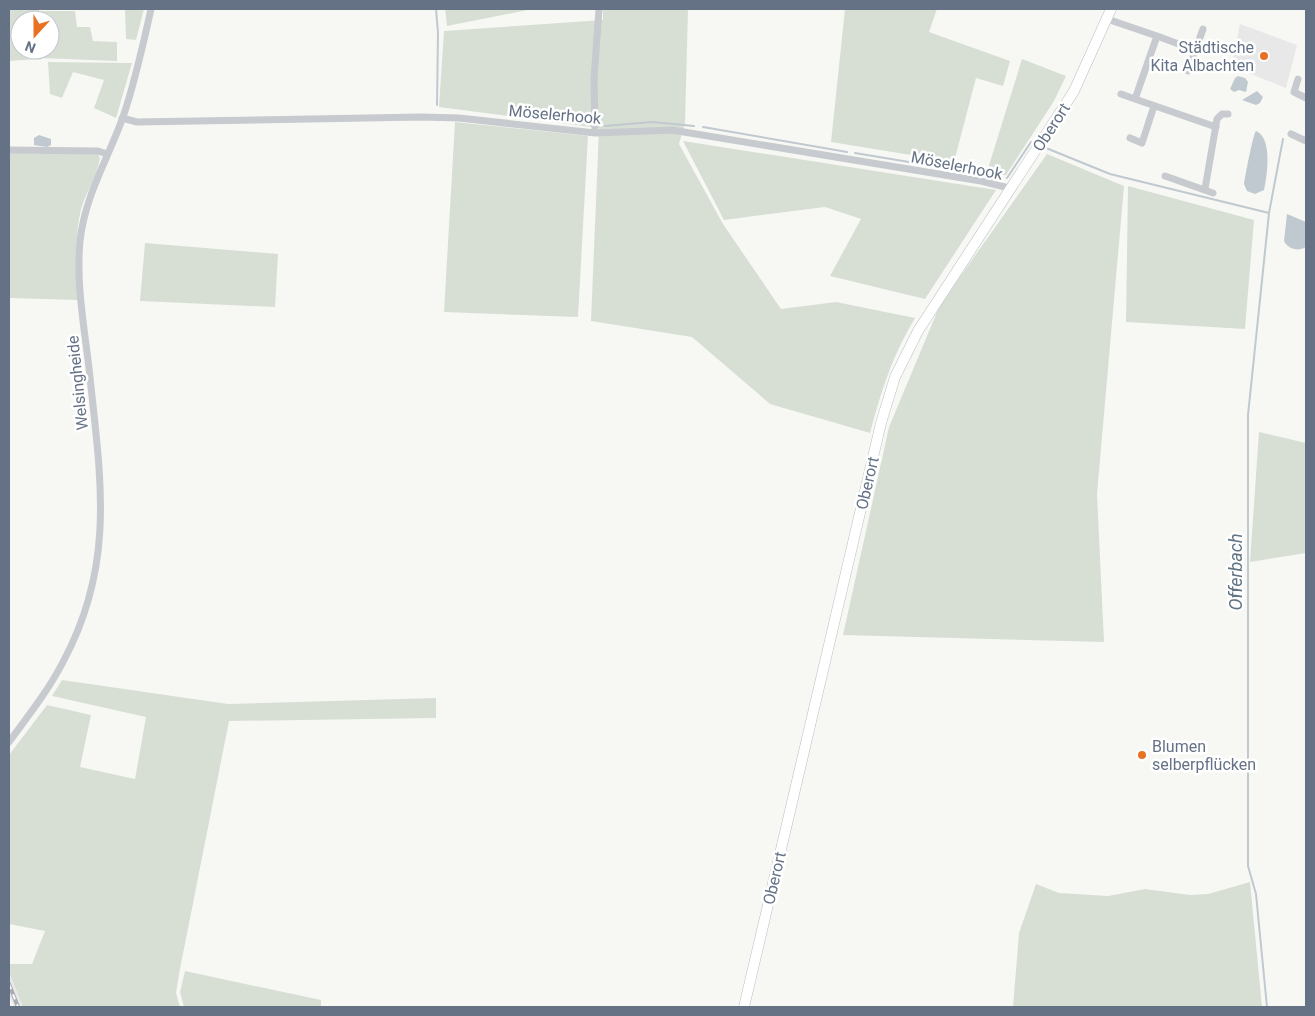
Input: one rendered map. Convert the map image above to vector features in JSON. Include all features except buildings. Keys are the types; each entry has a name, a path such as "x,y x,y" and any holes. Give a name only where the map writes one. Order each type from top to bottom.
{"main road":[{"name":"Oberort","path":"744,1007 887,399 907,350 918,331 1074,91 1109,14"}],"street":[{"name":"Welsingheide","path":"9,742 54,679 72,645 85,612 99,552 102,482 81,294 80,243 84,210 134,84 152,9"},
{"path":"595,133 594,79 599,9"},
{"path":"1109,14 1156,36 1195,50"},
{"path":"1188,71 1202,29"},
{"path":"1135,99 1156,36"},
{"path":"1298,78 1294,92 1306,98"},
{"path":"1121,94 1216,127"},
{"path":"1130,138 1142,143 1154,106"},
{"path":"1205,190 1216,127 1220,115 1228,114"},
{"name":"Möselerhook","path":"122,118 137,122 459,118 595,133 672,130 982,181 1010,190"},
{"path":"1291,134 1306,140"},
{"path":"9,150 98,151 107,154"},
{"path":"1165,176 1213,193"}],"shaded area":[{"path":"9,9 39,9 10,10 10,60 24,60 9,61"},
{"path":"125,9 144,9 136,40 126,39"},
{"path":"445,9 533,9 447,26"},
{"path":"603,9 688,9 685,123 679,144 723,224 781,309 836,302 915,318 888,374 870,433 770,404 692,337 591,321 599,128 439,107 444,31 603,20"},
{"path":"845,9 937,9 929,32 1010,61 1003,86 976,78 954,162 831,142"},
{"path":"60,11 75,11 77,27 90,27 93,41 117,42 117,61 60,59"},
{"name":"Städtische Kita Albachten","path":"1240,24 1297,45 1286,88 1231,66"},
{"path":"1022,59 1066,76 1054,101 1006,175 986,175"},
{"path":"48,62 132,63 116,118 94,108 104,80 73,72 62,98 50,94"},
{"path":"1238,76 1245,78 1248,82 1246,92 1239,90 1234,92 1230,89 1235,78"},
{"path":"1257,91 1263,97 1260,103 1256,105 1242,100"},
{"path":"455,122 588,136 578,317 444,312"},
{"path":"1256,131 1265,141 1268,158 1264,190 1255,194 1247,191 1244,184"},
{"path":"39,135 51,139 51,145 47,147 34,145 34,138"},
{"path":"683,141 996,190 925,299 830,276 861,219 825,207 724,220"},
{"path":"9,153 98,154 100,158 81,209 77,232 78,300 9,298"},
{"path":"1047,154 1124,186 1097,494 1104,642 843,635 889,427 940,305"},
{"path":"1128,186 1254,220 1245,329 1126,322"},
{"path":"1287,214 1306,222 1306,247 1294,249 1284,241"},
{"path":"145,243 278,254 275,307 140,301"},
{"path":"1259,432 1306,443 1306,553 1250,562"},
{"path":"62,680 228,704 436,698 436,718 229,721 180,969 176,993 180,1007 23,1007 9,972 9,964 32,964 45,931 9,924 9,755 47,705 91,715 80,767 135,779 146,717 52,696"},
{"path":"1250,882 1262,1007 1013,1007 1019,933 1036,884 1059,893 1108,896 1145,889 1190,895 1208,894"},
{"path":"185,971 321,1000 321,1007 184,1007 180,992"},
{"path":"9,972 23,1007 14,1007 9,995"}],"waterway":[{"path":"436,9 438,33 437,105"},
{"path":"605,126 652,122 694,126"},
{"path":"703,127 847,152"},
{"name":"Offerbach","path":"1267,1007 1256,894 1248,866 1248,415 1269,213 1283,139"},
{"path":"1007,178 1031,142"},
{"path":"1046,148 1110,174 1269,213"},
{"path":"855,153 975,173"}],"railway":[{"path":"9,984 18,1007"}],"place":[{"name":"Städtische Kita Albachten","path":"1264,56"},
{"name":"Blumen selberpflücken","path":"1142,755"}]}
